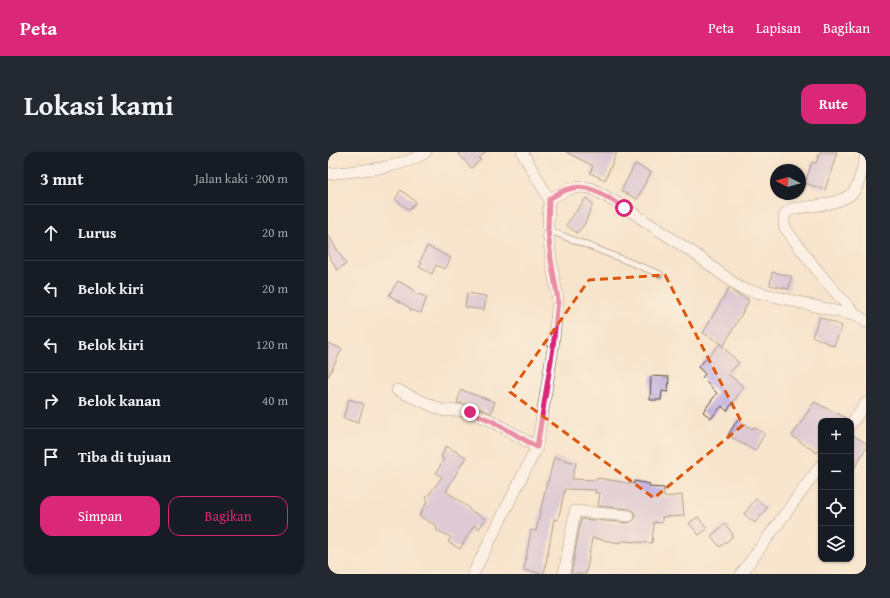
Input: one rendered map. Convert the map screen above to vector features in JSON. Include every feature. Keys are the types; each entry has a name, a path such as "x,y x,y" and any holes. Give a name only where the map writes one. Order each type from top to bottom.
{"street":[{"path":"328,174 389,167 420,156 426,152"},
{"path":"474,574 537,447 553,348 558,300 551,260 548,230 549,199 522,152"},
{"path":"863,320 839,298 785,228 783,222 785,213 791,209 840,201 849,196 856,189 866,155"},
{"path":"549,199 569,189 580,187 591,188 698,256 740,288 863,320"},
{"path":"397,390 444,411 458,410 470,412 492,421 537,447"},
{"path":"854,420 866,403"},
{"path":"741,574 818,469"},
{"path":"564,574 575,511 629,516"}],"lane":[{"path":"548,230 660,274"}],"highlighted area":[{"path":"665,275 743,425 654,498 510,392 589,280"}],"building":[{"path":"457,152 486,152 479,158 481,160 471,168"},
{"path":"566,152 617,152 605,180 590,173 593,166"},
{"path":"820,152 837,152 825,190 806,183 812,162 816,163"},
{"path":"635,164 651,172 637,199 621,191"},
{"path":"401,190 416,202 409,210 395,199"},
{"path":"586,198 593,204 584,225 577,233 566,225"},
{"path":"328,235 346,264 337,270 328,254"},
{"path":"427,246 451,258 445,269 436,265 432,274 419,267 422,263 420,262"},
{"path":"772,272 791,276 789,289 770,285"},
{"path":"398,281 414,290 412,292 427,297 421,313 410,310 410,308 389,295"},
{"path":"729,288 736,294 748,299 748,303 724,345 703,333"},
{"path":"467,293 486,296 484,310 465,307"},
{"path":"820,317 842,326 834,346 812,336"},
{"path":"328,343 342,349 328,377"},
{"path":"720,344 739,363 728,374 744,387 727,411 722,406 711,418 703,412 717,393 702,378 705,374 698,367"},
{"path":"651,376 669,377 668,392 662,391 661,400 650,400"},
{"path":"461,390 495,402 491,413 472,405 457,403"},
{"path":"349,399 364,404 358,423 343,418"},
{"path":"814,402 846,418 818,418 817,453 792,436"},
{"path":"738,419 752,429 753,427 765,433 755,451 728,435"},
{"path":"854,436 866,443 866,448 854,469"},
{"path":"446,446 466,457 446,491 469,508 468,509 485,519 479,529 474,525 460,549 448,542 451,537 436,530 437,526 419,516 428,500 426,498 442,477 436,473 444,459 441,457"},
{"path":"554,457 576,463 572,479 597,480 598,478 634,484 634,481 650,484 649,487 664,488 664,497 682,495 684,516 662,517 662,523 654,522 652,543 620,541 620,543 592,538 586,574 571,574 581,519 629,523 634,520 636,516 630,509 598,506 600,493 595,493 596,490 565,489 558,520 554,519 544,574 524,570 531,530 536,531"},
{"path":"756,499 767,508 755,523 744,514"},
{"path":"698,517 707,529 699,535 689,523"},
{"path":"725,524 732,533 732,537 720,547 711,536"}],"route":[{"path":"470,412 492,421 537,447 553,348 558,300 551,260 548,230 549,199 569,189 580,187 591,188 624,208"}]}
